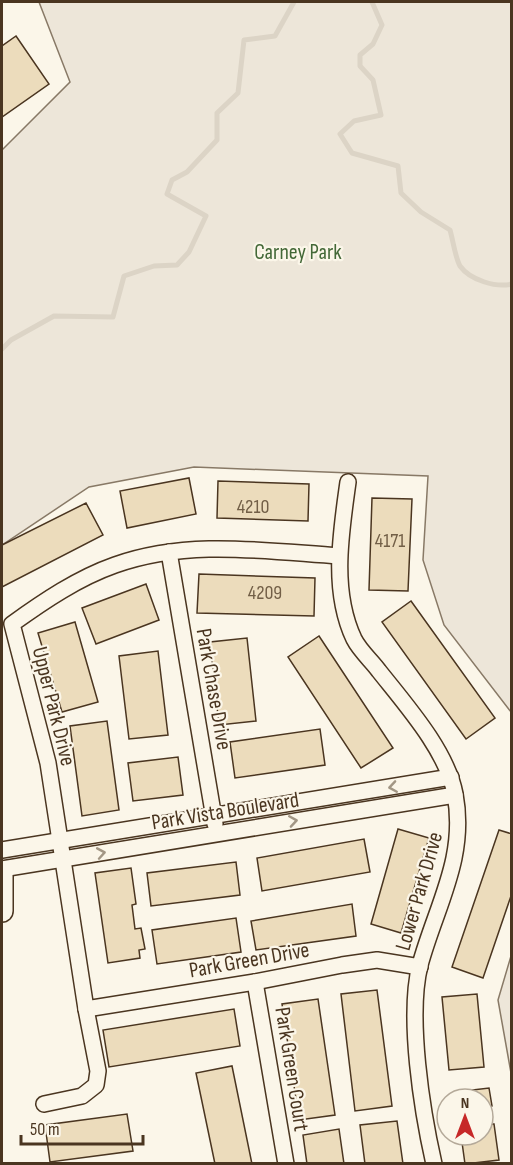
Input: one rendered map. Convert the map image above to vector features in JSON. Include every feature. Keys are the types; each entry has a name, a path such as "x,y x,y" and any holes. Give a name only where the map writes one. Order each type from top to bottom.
{"main road":[{"path":"2,870 2,911"}],"street":[{"name":"Lower Park Drive","path":"348,482 339,556 343,600 355,640 423,728 451,777 455,795 459,838 447,887 420,967 414,1021 434,1164"},
{"name":"Upper Park Drive","path":"45,1104 82,1096 96,1085 98,1071 86,1009 48,763 12,624 55,594 115,565 169,552 217,548 339,556"},
{"name":"Park Chase Drive","path":"169,552 217,834"},
{"name":"Park Vista Boulevard","path":"2,850 451,777"},
{"name":"Park Vista Boulevard","path":"2,870 455,795"},
{"name":"Park Green Drive","path":"86,1009 377,960 420,967"},
{"name":"Park Green Court","path":"255,982 286,1164"}],"green space":[{"name":"Carney Park","path":"39,2 511,2 511,712 444,625 423,560 428,476 194,467 89,487 2,545 2,150 70,82"},
{"path":"511,956 511,1073 498,1000"}],"building":[{"path":"16,36 49,84 2,117 2,46"},
{"path":"189,478 196,514 127,528 120,491"},
{"path":"218,481 309,484 308,521 217,518"},
{"path":"372,498 412,499 408,591 369,590"},
{"path":"86,503 103,535 2,587 2,545"},
{"path":"199,574 315,578 314,616 197,613"},
{"path":"146,584 159,620 96,644 82,608"},
{"path":"411,601 495,718 466,739 382,622"},
{"path":"75,622 98,702 62,712 38,633"},
{"path":"319,636 393,748 361,768 288,657"},
{"path":"247,638 256,721 219,725 210,642"},
{"path":"158,651 168,735 129,739 119,656"},
{"path":"107,721 119,810 82,816 70,726"},
{"path":"320,729 325,765 235,778 230,742"},
{"path":"178,757 183,795 133,801 128,763"},
{"path":"398,829 429,838 401,933 371,924"},
{"path":"499,830 512,834 512,893 483,978 452,967"},
{"path":"364,839 370,872 262,891 257,858"},
{"path":"236,862 240,895 151,906 147,873"},
{"path":"131,868 136,904 132,905 135,929 141,928 145,949 139,950 140,958 108,963 95,873"},
{"path":"352,904 356,936 256,950 251,921"},
{"path":"236,918 241,952 157,964 152,930"},
{"path":"377,990 392,1106 355,1111 341,994"},
{"path":"477,994 484,1067 449,1070 442,997"},
{"path":"318,999 335,1115 299,1120 282,1004"},
{"path":"234,1009 240,1046 109,1067 103,1030"},
{"path":"232,1066 252,1164 215,1164 196,1073"},
{"path":"127,1114 133,1151 50,1162 45,1125"},
{"path":"397,1121 403,1164 365,1164 360,1125"},
{"path":"339,1129 344,1164 307,1164 303,1135"},
{"path":"495,1131 499,1160 465,1164 463,1147 495,1147"}],"waterway":[{"path":"2,349 11,340 54,316 113,317 124,276 154,266 177,265 189,252 206,216 167,194 172,180 187,172 217,140 217,113 238,93 244,40 275,36 294,2"},
{"path":"372,2 382,25 373,44 360,55 360,66 373,80 381,115 354,121 340,134 352,153 398,166 401,193 421,212 450,230 458,262 464,271 484,282 499,285 512,284"}]}
